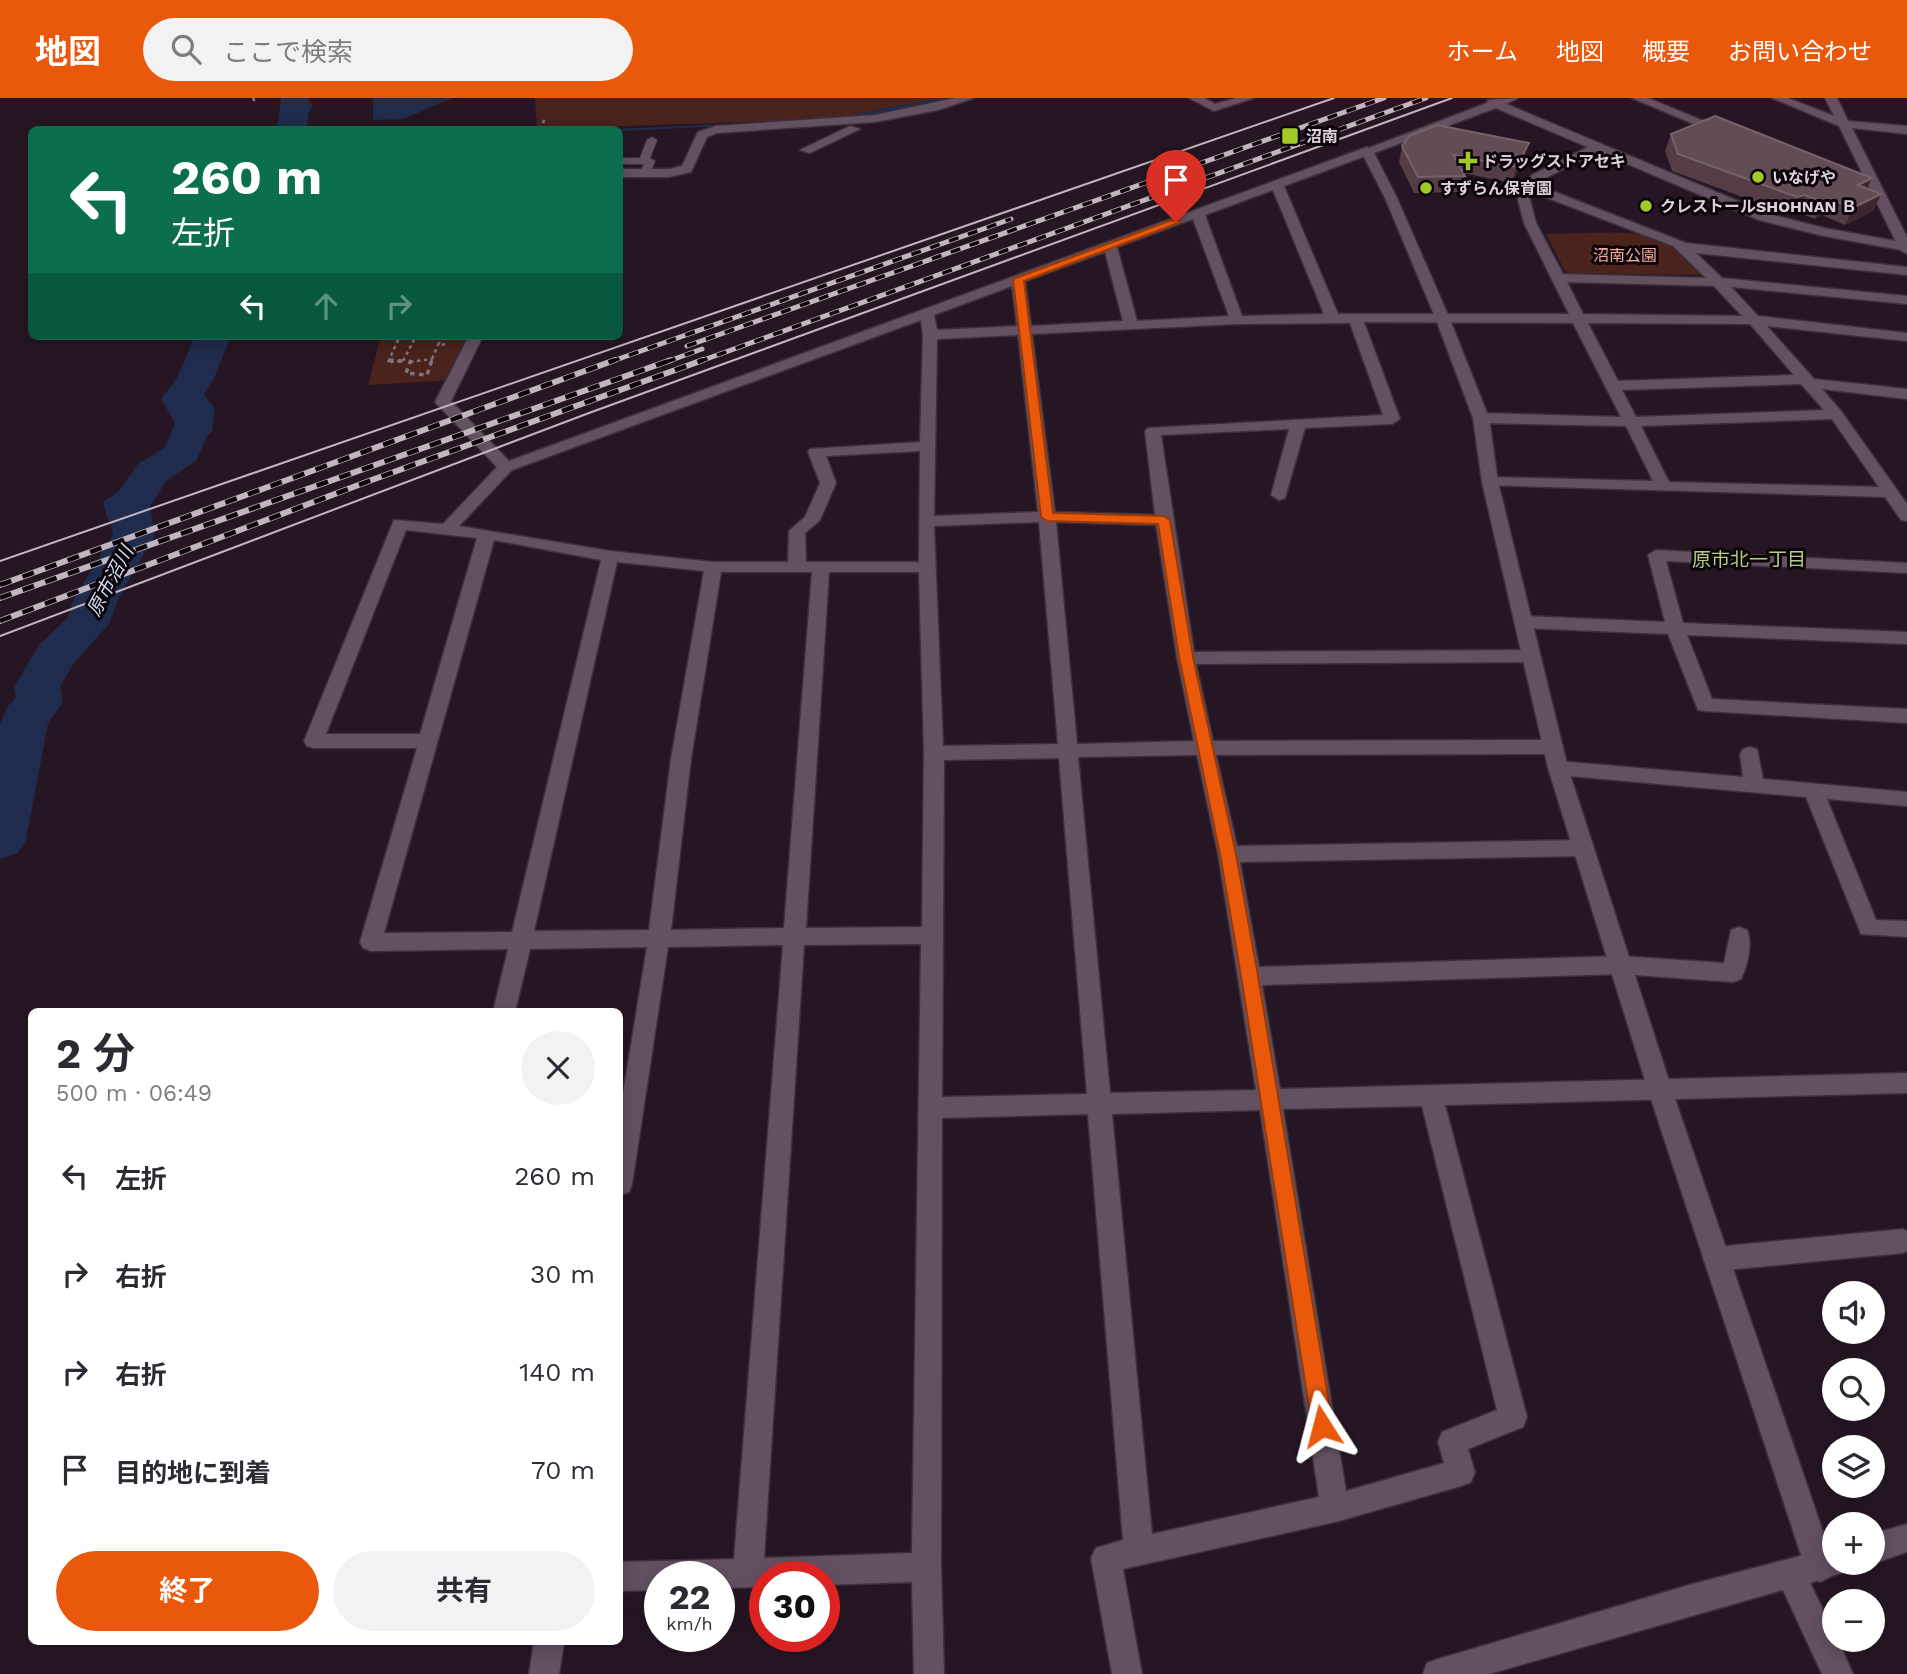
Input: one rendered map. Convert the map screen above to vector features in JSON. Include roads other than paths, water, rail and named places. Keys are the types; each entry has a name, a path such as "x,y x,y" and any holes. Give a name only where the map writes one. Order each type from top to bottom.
{"street":[{"path":"623,172 646,165 687,169 702,135 716,130 836,125 968,98"},
{"path":"1195,98 1214,108 1248,98"},
{"path":"1484,98 1764,217 1906,248"},
{"path":"446,530 506,467 1512,98"},
{"path":"1638,98 1737,137"},
{"path":"1778,98 1844,124 1907,130"},
{"path":"1832,98 1865,177 1906,248"},
{"path":"806,150 882,116"},
{"path":"1597,147 1554,166 1528,186 1523,196 1530,223 1664,486"},
{"path":"1367,151 1391,198 1442,317 1481,418 1490,482 1555,758 1815,1567 1838,1674"},
{"path":"1277,185 1333,318"},
{"path":"1528,186 1653,233 1682,247 1754,320 1836,414 1906,514"},
{"path":"1198,214 1237,320"},
{"path":"1110,246 1132,327"},
{"path":"1682,247 1907,271"},
{"path":"1558,278 1718,282 1907,300"},
{"path":"1018,279 1047,517 1139,1552"},
{"path":"927,313 930,335 926,521 933,753 926,1567 929,1674"},
{"path":"930,335 1237,320 1577,317 1754,320 1907,337"},
{"path":"1335,1508 1250,976 1228,854 1186,657 1153,431 1392,419 1355,318"},
{"path":"474,340 443,402 506,467"},
{"path":"1615,386 1807,381 1907,394"},
{"path":"1481,418 1630,422 1836,414"},
{"path":"1279,495 1298,424"},
{"path":"797,567 797,531 812,520 828,483 816,452 928,446"},
{"path":"1490,482 1891,492"},
{"path":"926,521 1047,517 1164,520"},
{"path":"428,741 314,741 400,524 487,534 610,556 713,567 928,567"},
{"path":"487,534 371,942 520,938 932,935"},
{"path":"1907,568 1656,555 1675,628 1705,705 1907,716"},
{"path":"505,1008 610,556"},
{"path":"623,1165 660,937 681,759 713,567"},
{"path":"748,1573 821,567"},
{"path":"1523,622 1907,638"},
{"path":"1186,657 1531,656"},
{"path":"933,753 1205,748 1555,758 1754,786 1907,799"},
{"path":"1750,754 1754,786"},
{"path":"1813,790 1869,928 1907,929"},
{"path":"1228,854 1584,848"},
{"path":"1250,976 1620,965 1733,973 1739,936"},
{"path":"931,1108 1907,1083"},
{"path":"1127,1674 1106,1558 1335,1508 1461,1472 1452,1442 1513,1417 1431,1096"},
{"path":"1716,1259 1903,1241"},
{"path":"1885,1546 1906,1540"},
{"path":"623,1577 926,1567"},
{"path":"1438,1674 1689,1600 1815,1567"},
{"path":"544,1674 549,1645"}],"lane":[{"path":"646,165 652,140"},
{"path":"623,161 646,165 662,161"}],"water":[{"path":"282,98 306,98 313,105 301,126 284,126 289,114 300,106"},
{"path":"373,98 453,98 403,119 373,120"},
{"path":"942,98 955,98 891,113 835,121 623,131 623,129 829,119"},
{"path":"206,340 224,340 222,350 197,385 215,409 212,432 164,474 128,499 143,523 129,531 108,520 103,502 198,437 201,408 179,384 185,360 203,348"}],"waterway":[{"name":"原市沼川","path":"292,126 295,98"},
{"name":"原市沼川","path":"0,840 25,718 40,702 37,687 56,655 87,624 97,597 134,535 129,506 152,472 182,453 194,423 180,399 195,378 211,340"}],"tram line":[{"path":"0,561 1334,98"},
{"path":"0,636 589,413 1452,98"}],"railway":[{"path":"687,346 1384,98"},
{"path":"698,362 1426,98"},
{"path":"610,362 1011,219"},
{"path":"666,362 702,349"},
{"path":"0,585 615,360"},
{"path":"0,598 671,360"},
{"path":"0,621 369,481 703,360"}],"place":[{"name":"沼南","path":"1290,136"},
{"name":"ドラッグストアセキ","path":"1468,161"},
{"name":"いなげや","path":"1758,177"},
{"name":"すずらん保育園","path":"1426,188"},
{"name":"クレストールSHOHNAN Ｂ","path":"1646,206"}],"district":[{"name":"原市北一丁目","path":"1749,559"}],"park label":[{"name":"沼南公園","path":"1625,255"}]}
